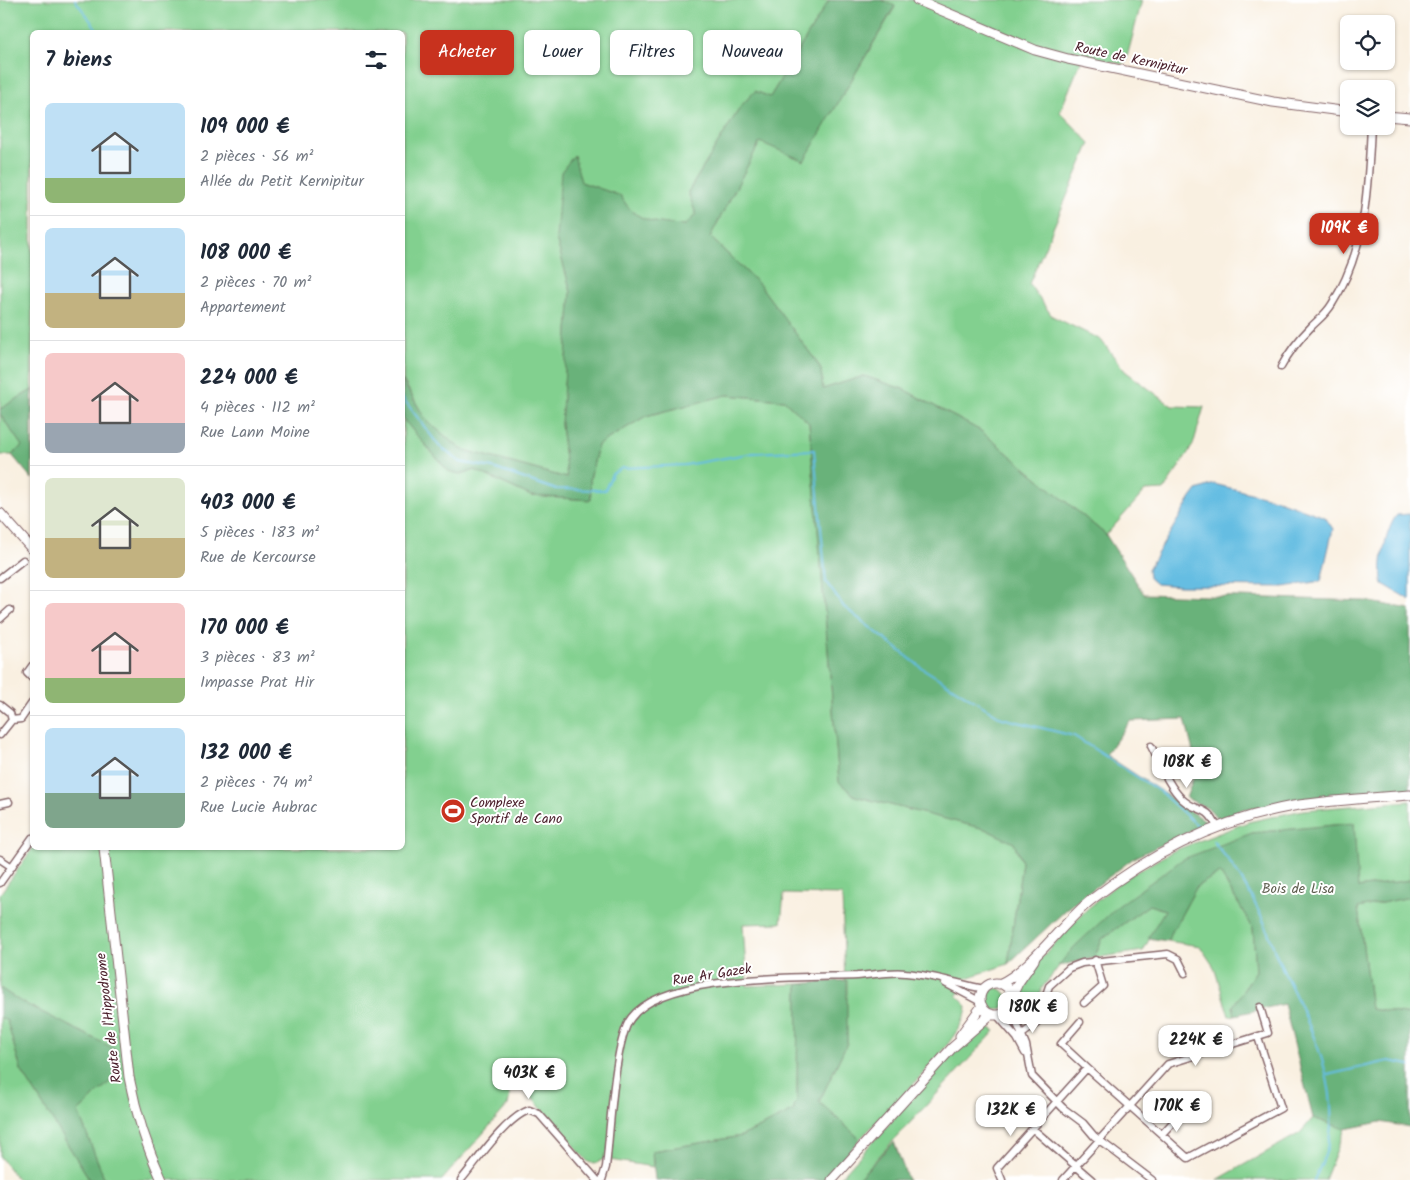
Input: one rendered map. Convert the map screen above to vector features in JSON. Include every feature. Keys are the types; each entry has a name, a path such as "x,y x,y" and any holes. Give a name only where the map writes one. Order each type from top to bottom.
{"main road":[{"name":"Route de Kernipitur","path":"917,0 1035,50 1068,59 1273,102 1340,111"},
{"path":"1395,117 1410,118"},
{"path":"0,513 30,547"},
{"path":"999,984 1036,955 1074,916 1118,879 1172,846 1247,817 1295,806 1410,795"},
{"name":"Route de l'Hippodrome","path":"104,850 129,1077 135,1109 147,1148 162,1180"},
{"path":"952,1048 994,1015 1006,1011 1010,1007 1012,996 1036,955"},
{"path":"832,1180 952,1048 981,1004 984,989 991,984 999,984 1006,986 1012,996"},
{"path":"981,1004 994,1015"}],"street":[{"path":"1281,366 1289,351 1331,306 1347,278 1358,245 1365,213 1370,135"},
{"path":"0,578 23,560"},
{"path":"0,619 10,610"},
{"path":"0,705 10,713 12,720"},
{"path":"0,735 12,720 20,719 30,706"},
{"path":"1151,746 1176,792 1190,805 1206,811 1217,827"},
{"path":"0,804 9,802"},
{"path":"0,883 30,841"},
{"path":"0,859 12,867"},
{"path":"1019,1036 1036,1024 1049,986 1069,968 1095,960 1168,954 1178,959 1185,973"},
{"path":"1084,1003 1104,984 1095,960"},
{"name":"Rue Ar Gazek","path":"602,1180 606,1166 621,1039 631,1018 647,1003 680,990 739,982 904,972 984,989"},
{"name":"Rue Ar Gazek","path":"940,980 981,1004"},
{"path":"1010,1007 1019,1036"},
{"path":"1063,1180 1168,1064 1268,1033 1260,1007"},
{"path":"994,1015 1019,1036 1026,1045 1032,1076 1056,1102 1074,1115 1099,1140 1152,1180"},
{"path":"1080,1022 1061,1044 1188,1158 1281,1108 1258,1037"},
{"path":"1002,1180 997,1168 1087,1068"},
{"path":"1162,1134 1185,1108"},
{"path":"460,1180 509,1125 529,1110 539,1114 597,1180"},
{"path":"1033,1129 1092,1180"}],"green space":[{"path":"0,0 829,0 801,46 801,30 703,30 703,75 783,75 770,97 755,91 741,106 688,192 696,214 686,225 649,221 633,212 621,196 581,182 556,238 571,292 561,424 567,478 461,449 426,420 405,383 405,30 30,30 30,391 0,409"},
{"path":"829,0 881,0 895,6 804,161 760,142 710,237 759,284 816,361 821,370 823,389 864,376 903,389 981,431 1106,535 1144,594 1365,601 1410,609 1410,791 1243,809 1218,819 1209,809 1186,798 1197,768 1185,719 1130,721 1106,755 1209,823 1135,857 1067,909 1008,964 1022,862 1014,843 985,829 855,796 839,782 809,423 784,400 727,395 646,416 598,445 590,479 591,500 531,496 475,470 460,474 448,471 405,421 405,385 426,420 461,449 567,478 561,424 571,292 556,238 561,172 574,155 581,182 621,196 626,205 640,217 657,223 686,225 696,214 688,192 741,106 755,91 770,97 783,75 801,75 801,46"},
{"path":"881,0 1142,0 1126,61 1122,64 1083,56 1060,112 1090,143 1029,284 1052,316 1101,340 1125,371 1172,406 1204,407 1193,445 1164,490 1145,491 1106,535 981,431 903,389 864,376 823,389 821,370 816,361 759,284 710,237 760,142 804,160 895,7"},
{"path":"30,391 30,477 12,455 22,446 0,414 0,409"},
{"path":"726,395 784,400 809,423 839,782 855,796 985,829 1014,843 1022,862 1008,964 967,978 957,996 967,1006 954,1036 922,1075 860,1139 819,1102 847,1043 842,895 784,894 781,923 743,924 747,986 798,984 797,1100 793,1111 742,1136 652,1151 653,1167 604,1159 596,1163 588,1162 512,1075 504,1083 510,1095 508,1105 442,1180 105,1180 78,1112 121,1071 0,988 0,894 32,850 405,850 405,421 448,471 460,474 475,470 531,496 591,500 590,479 598,445 646,416"},
{"path":"0,414 22,446 12,455 0,455"},
{"path":"1410,801 1410,880 1357,888 1354,823 1252,833 1074,947 1042,988 1031,1018 1022,1023 1015,1009 1017,991 1037,962 1086,910 1122,880 1173,851 1248,822 1303,810"},
{"name":"Bois de Lisa","path":"1354,823 1358,888 1410,880 1410,897 1358,908 1371,1009 1410,1015 1410,1127 1380,1122 1345,1129 1313,1118 1284,1004 1235,1015 1233,1006 1256,971 1253,928 1220,873 1197,886 1167,941 1148,938 1165,910 1149,905 1102,939 1094,958 1058,966 1074,947 1118,906 1183,859 1252,833"},
{"path":"1220,873 1253,928 1256,971 1233,1006 1235,1015 1229,1016 1214,967 1200,946 1167,941 1197,886"},
{"path":"1410,897 1410,1015 1371,1009 1358,908"},
{"path":"1149,905 1165,910 1143,951 1094,958 1102,939"},
{"path":"847,980 847,1043 819,1102 860,1139 825,1180 655,1180 652,1151 742,1136 793,1111 797,1099 798,984"},
{"path":"0,988 18,1000 117,1050 121,1071 78,1112 105,1180 90,1180 21,1070 7,1021 0,1017"},
{"path":"996,988 1004,991 1007,999 1004,1007 996,1010 988,1007 985,999 988,991"},
{"path":"0,1017 7,1021 21,1070 90,1180 18,1180 0,1157"},
{"path":"990,1028 995,1031 857,1180 838,1180 968,1037 970,1039 978,1031 980,1033"},
{"path":"1313,1118 1345,1129 1325,1180 1217,1180 1300,1133"},
{"path":"894,1142 908,1180 857,1180"}],"water":[{"path":"1214,484 1275,499 1325,517 1333,529 1321,581 1284,587 1180,586 1156,584 1149,578 1148,569 1191,498 1197,490"},
{"path":"1410,514 1410,600 1383,584 1382,559 1386,538 1393,521 1397,515"}],"waterway":[{"path":"75,0 98,30"},
{"path":"405,401 439,446 460,462 493,468 554,489 605,490 612,474 622,468 685,465 753,453 814,450 826,582 844,607 922,668 1002,718 1074,736 1159,791 1197,825"},
{"path":"1213,841 1234,868 1257,908 1319,1050 1331,1100 1331,1126 1326,1152 1314,1180"},
{"path":"1327,1075 1389,1061 1410,1065"}],"place":[{"name":"Complexe Sportif de Cano","path":"453,811"}]}
